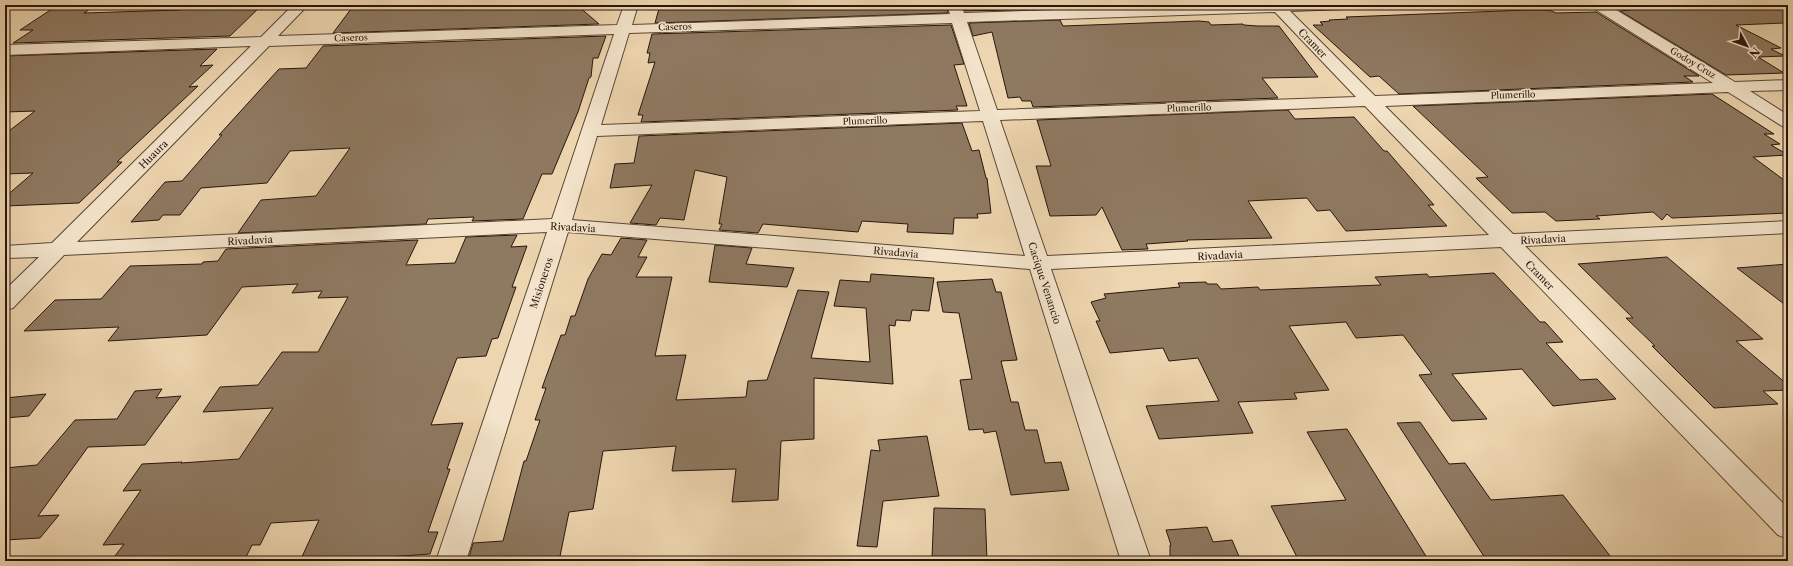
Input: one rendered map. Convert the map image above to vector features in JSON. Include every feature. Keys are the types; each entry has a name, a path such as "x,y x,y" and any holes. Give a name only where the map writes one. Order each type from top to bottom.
{"street":[{"name":"Huaura","path":"5,303 301,5"},
{"name":"Misioneros","path":"451,561 631,5"},
{"name":"Caseros","path":"5,50 623,29 956,11 1346,5"},
{"name":"Godoy Cruz","path":"1598,5 1788,122"},
{"name":"Cramer","path":"1277,6 1788,527"},
{"name":"Cacique Venancio","path":"956,11 1136,561"},
{"name":"Plumerillo","path":"590,131 1788,84"},
{"name":"Rivadavia","path":"5,252 559,225 1038,263 1788,227"}],"building":[{"path":"58,5 96,5 84,13 179,10 183,6 262,5 230,36 13,43 33,30 20,30"},
{"path":"354,5 577,5 599,24 333,33"},
{"path":"660,5 946,5 948,13 655,23"},
{"path":"963,5 1052,5 1054,9 965,11"},
{"path":"1784,5 1784,23 1736,25 1781,48 1771,49 1785,56 1758,57 1784,73 1726,75 1620,11 1630,10 1623,6"},
{"path":"1543,10 1556,13 1596,12 1699,76 1684,76 1693,82 1399,94 1379,76 1370,77 1313,25 1323,25 1320,22 1330,21 1329,20 1348,19 1346,17"},
{"path":"1060,20 1063,26 1199,21 1209,22 1211,25 1243,24 1279,26 1318,77 1262,78 1278,98 1033,107 1031,101 1022,101 1020,97 1008,98 992,32 973,36 969,23"},
{"path":"951,25 964,64 954,65 967,106 956,106 958,110 641,122 643,115 638,115 655,62 648,63 650,53 647,53 652,34"},
{"path":"606,36 598,58 593,58 591,77 589,78 578,112 552,174 542,174 523,219 472,221 474,217 428,219 426,224 238,233 261,200 316,196 350,148 290,151 267,183 201,188 180,215 163,215 159,220 131,222 165,182 182,181 222,135 219,135 279,69 306,68 323,46"},
{"path":"217,49 200,66 213,65 189,87 198,86 117,162 122,162 79,203 5,206 5,197 33,173 5,174 5,134 35,111 5,112 5,56"},
{"path":"1712,94 1774,134 1764,134 1780,144 1771,145 1788,155 1753,157 1788,183 1788,213 1672,218 1667,214 1662,220 1653,212 1596,216 1600,219 1556,221 1545,212 1512,213 1476,178 1488,177 1413,106"},
{"path":"1288,110 1295,119 1354,117 1384,151 1387,151 1434,205 1428,205 1447,226 1346,231 1330,210 1317,211 1307,198 1248,201 1272,238 1187,240 1188,241 1146,244 1148,249 1122,250 1102,207 1096,215 1050,216 1036,166 1051,166 1037,120"},
{"path":"962,123 972,151 979,150 987,178 991,213 977,214 978,218 954,218 953,234 907,232 908,224 862,221 858,232 763,224 758,233 719,230 722,224 719,224 727,177 695,170 684,220 660,218 656,225 630,223 652,185 610,188 615,164 634,163 639,136"},
{"path":"517,235 511,247 527,246 512,287 516,287 498,338 492,339 486,356 457,358 431,425 463,423 447,469 450,469 428,532 438,532 430,554 375,558 374,561 300,561 319,520 271,523 260,545 252,545 244,561 161,561 163,558 112,560 124,544 103,545 141,490 123,491 142,464 239,459 273,408 203,412 220,387 258,385 282,352 318,352 348,297 318,298 322,291 292,293 298,284 242,287 207,335 108,341 119,327 24,331 55,300 101,299 130,266 202,264 203,262 218,261 226,249 418,240 406,265 455,263 466,237"},
{"path":"621,238 647,240 638,257 647,257 636,277 672,277 655,356 686,355 676,400 746,397 748,381 767,380 798,290 829,292 811,358 870,362 866,308 834,306 840,280 870,282 871,274 934,278 929,311 912,310 910,321 896,320 895,326 889,325 893,384 814,378 814,439 781,441 778,500 732,502 736,469 672,471 676,446 603,451 593,509 569,512 559,561 468,561 473,543 503,541 524,461 526,461 540,420 535,420 546,388 542,388 561,335 565,335 571,316 575,316 588,279 602,254 611,255"},
{"path":"715,245 752,248 746,264 794,268 787,287 709,282"},
{"path":"1667,257 1763,339 1736,341 1788,385 1788,390 1763,391 1778,404 1714,408 1626,318 1633,318 1578,264"},
{"path":"1788,264 1788,307 1737,268"},
{"path":"1494,273 1540,322 1545,322 1563,342 1546,343 1580,380 1597,379 1616,399 1553,406 1522,369 1452,374 1487,419 1452,421 1419,375 1432,374 1403,335 1356,338 1346,322 1289,326 1329,390 1294,393 1297,399 1238,402 1253,433 1159,439 1146,406 1219,401 1198,358 1169,361 1163,348 1110,353 1096,321 1100,321 1091,302 1106,298 1104,294 1180,287 1178,283 1206,282 1207,284 1217,284 1221,289 1258,287 1260,290 1381,285 1375,277 1427,274 1429,277"},
{"path":"992,279 996,292 1001,292 1017,360 1001,361 1011,402 1018,402 1025,430 1037,430 1045,463 1061,462 1069,490 1011,495 996,431 984,433 983,429 969,430 960,380 972,379 959,313 943,312 937,282"},
{"path":"162,389 156,398 181,396 145,445 88,447 38,516 59,515 40,538 5,540 5,468 37,465 75,420 117,419 135,391"},
{"path":"46,394 29,416 5,418 5,398"},
{"path":"1420,422 1449,464 1465,463 1491,500 1563,495 1614,561 1487,561 1397,423"},
{"path":"1347,429 1429,561 1299,561 1271,506 1346,500 1307,432"},
{"path":"927,436 939,496 883,501 877,547 857,546 871,450 880,451 878,440"},
{"path":"934,508 985,509 987,560 932,558"},
{"path":"1207,527 1213,542 1232,540 1241,561 1170,561 1171,545 1166,530"}]}
